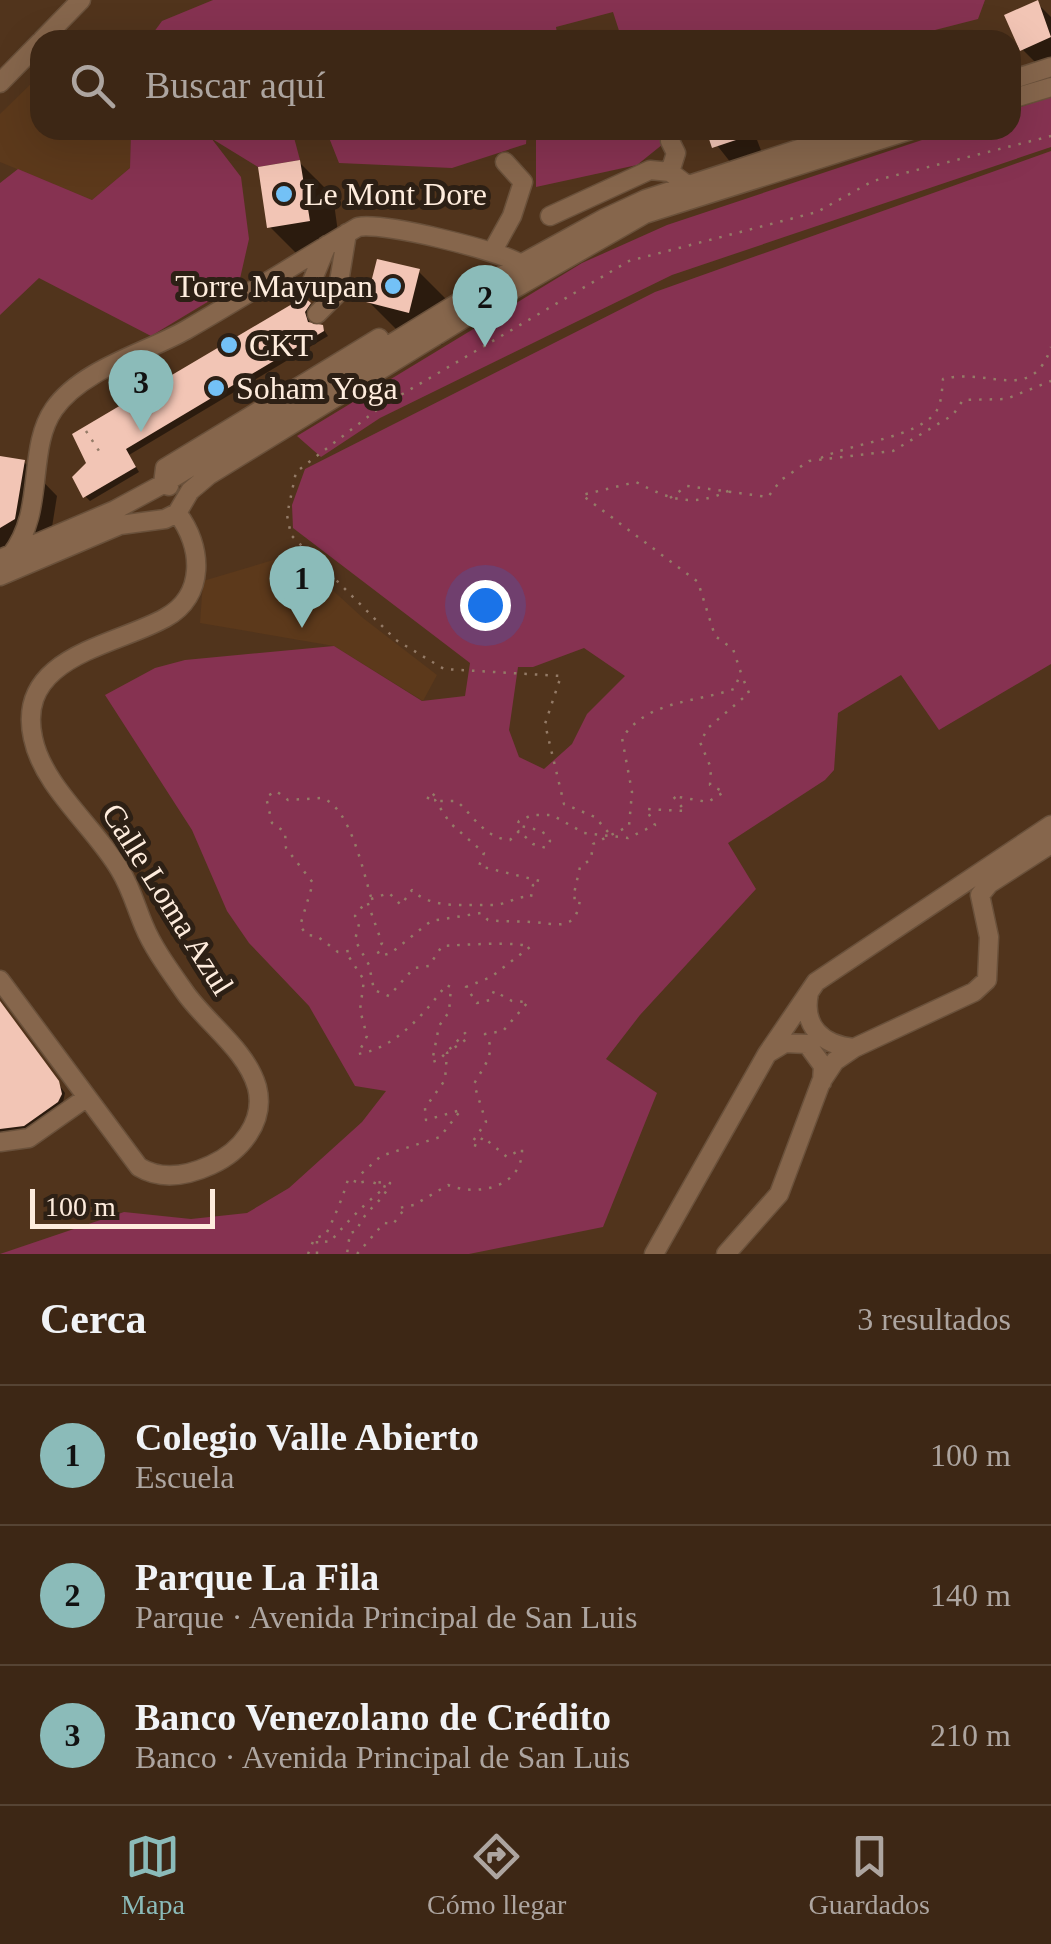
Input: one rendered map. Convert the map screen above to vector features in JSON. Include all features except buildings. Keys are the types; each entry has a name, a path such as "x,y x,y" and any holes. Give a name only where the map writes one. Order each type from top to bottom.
{"street":[{"path":"52,30 82,0"},
{"path":"0,83 30,52"},
{"path":"1021,77 1051,68"},
{"path":"1021,96 1051,87"},
{"path":"0,576 120,525 161,520 180,510 196,484 209,475 513,290 571,246 646,199 826,140"},
{"path":"5,557 163,484 521,264 644,214 879,140"},
{"path":"670,141 676,153 670,172"},
{"path":"492,252 512,216 523,182 505,162"},
{"path":"550,216 650,170 670,172 687,185"},
{"path":"5,557 32,511 48,420 70,393 327,244 358,227 379,226 492,252 521,264"},
{"path":"317,314 336,294 347,233"},
{"path":"310,286 327,244"},
{"path":"472,248 484,268 483,284 476,292"},
{"path":"513,290 524,274 521,264"},
{"name":"Calle Loma Azul","path":"0,980 139,1167 164,1176 191,1172 227,1156 251,1132 258,1103 252,1075 185,993 145,929 118,865 38,756 31,727 37,696 54,671 76,654 164,618 189,595 197,558 180,510 178,491 163,484"},
{"path":"32,511 63,532"},
{"path":"654,1254 768,1054 811,988 1051,825"},
{"path":"980,895 989,884 1051,844"},
{"path":"726,1254 779,1194 822,1082 835,1061 854,1048 961,999 987,980 989,937 980,895 969,887 950,891"},
{"path":"811,988 807,1017 813,1029 829,1042 854,1048"},
{"path":"768,1054 785,1042 807,1044 823,1066 822,1082"},
{"path":"0,1142 29,1138 86,1098"}],"path":[{"path":"609,833 595,817 564,804 560,792 545,724 561,676 444,669 396,640 290,535 287,516 296,472 388,402 629,261 816,212 873,181 1051,136"},
{"path":"1024,381 1046,362 1051,347"},
{"path":"668,499 687,486 768,497 781,480 818,460 878,442 930,419 939,408 943,379 982,375 1024,381 1028,387"},
{"path":"818,460 893,451 953,415 963,400 1006,399 1051,381"},
{"path":"86,431 102,457"},
{"path":"367,900 389,892 401,905 412,890 425,900 453,905 495,906 532,897 533,885 540,881 479,866 484,854 450,822 435,800 427,800 431,792 440,801 457,801 479,827 501,839 510,840 519,831 546,848 550,842 542,831 517,826 524,818 540,814 557,817 584,833 628,838 655,824 646,808 685,811 673,796 708,802 724,792 710,785 711,768 700,742 709,727 748,693 733,648 715,636 698,582 582,495 636,482 668,499 710,500 730,490"},
{"path":"367,900 380,934 380,956 441,917 481,913 488,920 557,927 569,922 578,910 580,898 573,898 580,867 591,859 594,844 628,826 632,792 622,738 634,720 688,698 734,690 741,673"},
{"path":"308,1254 314,1238 322,1237 330,1226 332,1210 348,1179 363,1184 364,1168 381,1156 444,1134 461,1110 426,1120 424,1108 445,1080 447,1053 468,1038 465,1032 458,1035 440,1060 432,1062 439,1026 449,1012 451,987 446,985 436,1003 394,1040 372,1053 358,1054 367,1036 360,1010 364,980 350,951 338,952 317,936 307,935 300,926 313,883 286,848 286,832 272,823 268,794 276,791 288,800 330,800 361,849 371,896 354,916 358,924 354,931 374,990 389,996 414,968 429,966 442,946 522,942 530,947 524,956 518,954 516,961 501,966 492,978 466,987 477,1003 490,1000 494,991 512,1001 528,1002 503,1032 484,1034 490,1044 489,1062 474,1084 486,1122 471,1144 477,1146 483,1137 507,1157 522,1149 516,1169 496,1188 481,1192 448,1185 399,1208 403,1211 393,1224 384,1224 357,1254"},
{"path":"317,1254 317,1241 330,1242 354,1221 362,1204 386,1188 372,1182 390,1183 384,1196 360,1219 357,1231 350,1232 347,1254"}],"shaded area":[{"path":"213,0 985,0 978,19 935,30 619,30 613,12 556,30 155,30 162,21"},
{"path":"30,85 30,140 131,140 130,168 92,200 0,162 0,114"},
{"path":"1051,97 1051,147 672,275 380,418 321,457 297,436 582,263 667,225 922,140 1021,140 1021,107"},
{"path":"131,140 213,140 241,177 249,239 239,283 151,336 39,278 0,315 0,183 18,169 92,200 130,168"},
{"path":"214,140 295,140 300,160 258,167"},
{"path":"330,140 526,140 526,144 452,168 339,163"},
{"path":"536,140 668,140 637,165 536,187"},
{"path":"1051,151 1051,664 939,730 901,675 838,713 834,770 825,780 728,843 756,889 640,1015 606,1059 657,1093 603,1227 469,1254 0,1254 124,1212 191,1219 247,1213 289,1188 362,1122 386,1091 355,1086 309,1006 249,943 227,911 192,830 105,695 155,668 185,660 334,646 422,701 465,696 470,663 293,528 292,505 305,469 655,292","holes":["584,648 625,676 587,714 572,744 544,769 519,757 509,730 518,667 533,667"]},
{"path":"300,552 316,575 363,618 437,675 423,701 334,646 200,623 203,581"}],"place":[{"name":"Le Mont Dore","path":"284,194"},
{"name":"Torre Mayupan","path":"393,286"},
{"name":"CKT","path":"229,345"},
{"name":"Parque La Fila","path":"485,347"},
{"name":"Soham Yoga","path":"216,388"},
{"name":"Banco Venezolano de Crédito","path":"141,432"},
{"name":"Colegio Valle Abierto","path":"302,628"}]}
